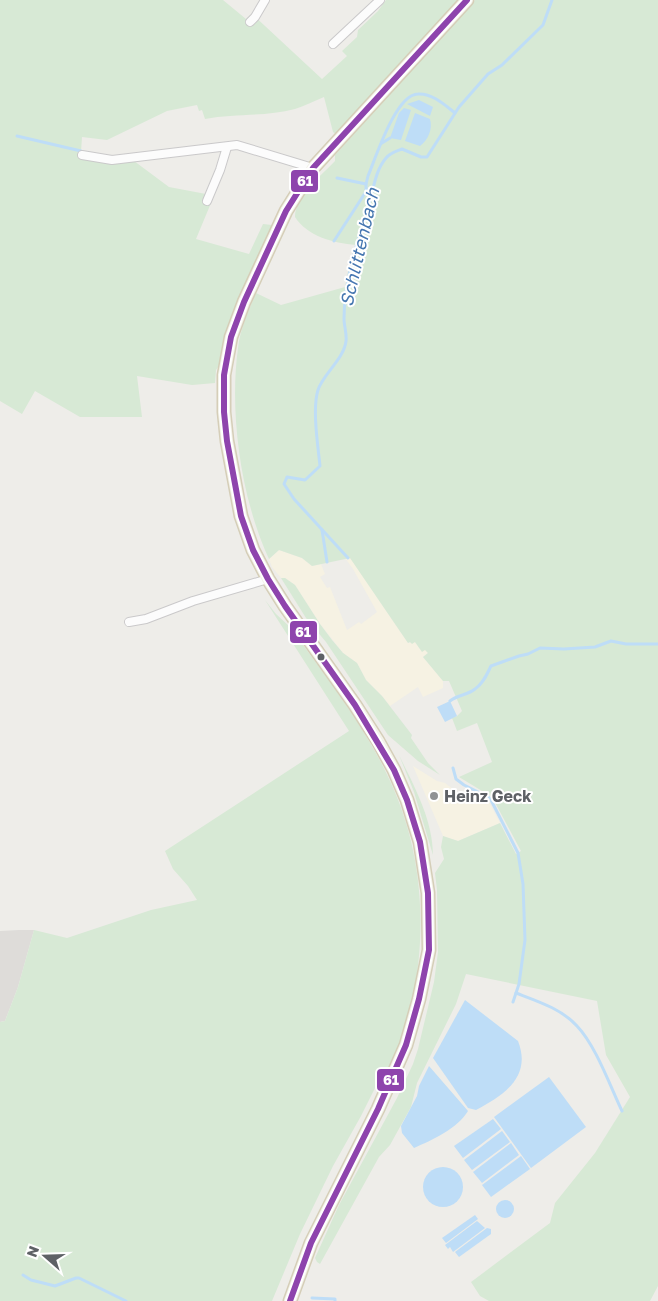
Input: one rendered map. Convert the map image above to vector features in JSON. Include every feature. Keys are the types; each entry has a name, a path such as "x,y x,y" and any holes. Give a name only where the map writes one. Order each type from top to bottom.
{"main road":[{"path":"290,1301 311,1243 378,1109 406,1045 419,999 428,950 428,894 420,842 407,800 394,770 355,705 306,637 268,579 253,550 241,516 227,441 224,412 224,375 231,337 244,302 286,211 313,168 467,0"}],"street":[{"path":"250,22 265,0"},
{"path":"333,44 380,0"},
{"path":"82,155 112,160 237,145 313,168"},
{"path":"207,201 220,170 227,146"},
{"path":"129,622 146,619 192,601 268,579"}],"shaded area":[{"path":"279,550 302,558 312,566 321,564 325,574 320,577 327,588 330,587 347,630 359,622 361,624 377,612 345,558 350,557 408,643 415,642 422,651 425,649 428,653 423,657 443,681 443,688 423,697 418,687 390,706 366,680 357,663 343,653 320,624 295,585 285,578 281,578 272,567 269,559"},
{"path":"413,766 437,781 445,783 453,789 456,795 464,792 464,790 488,800 500,823 458,841 443,836"},
{"path":"34,930 18,987 5,1021 0,1022 0,931"}],"green space":[{"path":"0,0 223,0 246,19 252,14 322,79 347,56 342,51 357,37 358,30 378,11 386,0 460,0 337,135 333,132 324,97 298,108 284,111 205,119 202,110 199,111 197,105 167,111 107,140 82,137 81,152 130,158 169,187 206,194 204,200 211,203 196,239 249,254 263,224 272,225 238,300 221,363 216,370 215,383 192,385 137,376 142,417 80,417 35,391 22,414 0,401"},
{"path":"475,0 658,0 658,1286 650,1301 489,1301 480,1296 471,1282 550,1223 555,1203 595,1153 630,1097 606,1055 597,1001 466,974 456,1004 417,1083 411,1107 390,1145 379,1157 320,1264 315,1258 339,1205 397,1098 418,1049 434,982 438,952 435,873 444,859 441,847 443,836 458,841 500,823 516,854 521,851 492,797 459,777 492,762 477,723 457,731 452,718 462,711 449,681 443,681 423,657 428,653 425,650 422,652 415,642 412,644 408,643 350,558 312,566 302,558 279,550 269,559 251,510 236,428 235,400 238,348 243,327 256,293 281,305 345,287 350,261 356,245 330,240 314,234 300,224 295,217 296,209 304,193 335,161 335,155"},
{"path":"281,578 285,578 295,585 332,640 343,653 357,663 366,680 382,696 412,735 411,738 428,763 440,775 418,761 388,735 326,642 306,618"},
{"path":"265,600 290,627 358,722 381,762 403,813 412,844 417,876 420,940 411,1004 400,1044 389,1070 385,1068 333,1166 300,1234 272,1301 0,1301 0,1022 5,1021 18,987 34,930 67,938 151,910 197,900 173,869 165,851 349,731"},
{"path":"399,755 426,816 430,829 433,855 414,792"}],"water":[{"path":"419,100 433,107 430,116 407,104"},
{"path":"404,108 411,110 401,140 390,138 399,113"},
{"path":"415,113 430,119 431,123 429,134 420,146 405,141"},
{"path":"450,701 457,716 445,722 437,707"},
{"path":"465,1000 518,1041 521,1054 521,1065 513,1083 496,1098 476,1110 468,1108 433,1058"},
{"path":"429,1066 468,1111 451,1129 414,1148 402,1133 401,1126 417,1096 419,1086"},
{"path":"549,1077 586,1127 531,1168 494,1117"},
{"path":"493,1119 501,1129 463,1158 454,1146"},
{"path":"502,1131 510,1142 472,1170 464,1160"},
{"path":"511,1143 519,1155 482,1183 473,1172"},
{"path":"521,1156 530,1169 491,1197 482,1185"},
{"path":"443,1167 457,1173 463,1187 457,1201 443,1207 429,1201 423,1187 429,1173"},
{"path":"501,1200 509,1200 514,1205 512,1216 501,1218 496,1213 496,1205"},
{"path":"475,1215 478,1219 446,1243 442,1238"},
{"path":"477,1221 485,1228 453,1252 450,1247 448,1249 445,1245"},
{"path":"487,1228 491,1229 491,1234 459,1257 455,1252"}],"waterway":[{"name":"Schlittenbach","path":"348,558 294,499 284,484 287,477 305,480 320,466 316,428 316,398 324,378 338,360 344,348 346,338 344,319 346,290 356,246 377,174 388,156 402,149 421,157 427,157 459,107 488,74 502,65 543,25 552,0"},
{"path":"366,190 368,176 388,128 402,104 410,97 418,94 428,95 455,113"},
{"path":"17,136 81,151"},
{"path":"382,143 390,138"},
{"path":"337,178 366,184"},
{"path":"334,241 367,190"},
{"path":"322,530 327,562"},
{"path":"450,701 478,687 491,666 540,648 595,647 611,641 626,644 658,644"},
{"name":"Schlittenbach","path":"453,768 456,779 490,798 518,853 523,884 525,940 519,984 513,1002"},
{"path":"516,993 557,1010 577,1026 596,1055 622,1111"},
{"path":"23,1275 31,1280 55,1286 79,1278 126,1301"},
{"path":"312,1298 335,1299 335,1301"}],"transit line":[{"name":"61","path":"290,1301 311,1243 378,1109 406,1045 419,999 429,950 428,893 420,842 407,800 394,770 355,705 285,606 253,550 241,516 227,441 224,412 224,375 231,337 244,302 286,211 313,168 467,0"}],"place":[{"name":"Heinz Geck","path":"434,796"}]}
